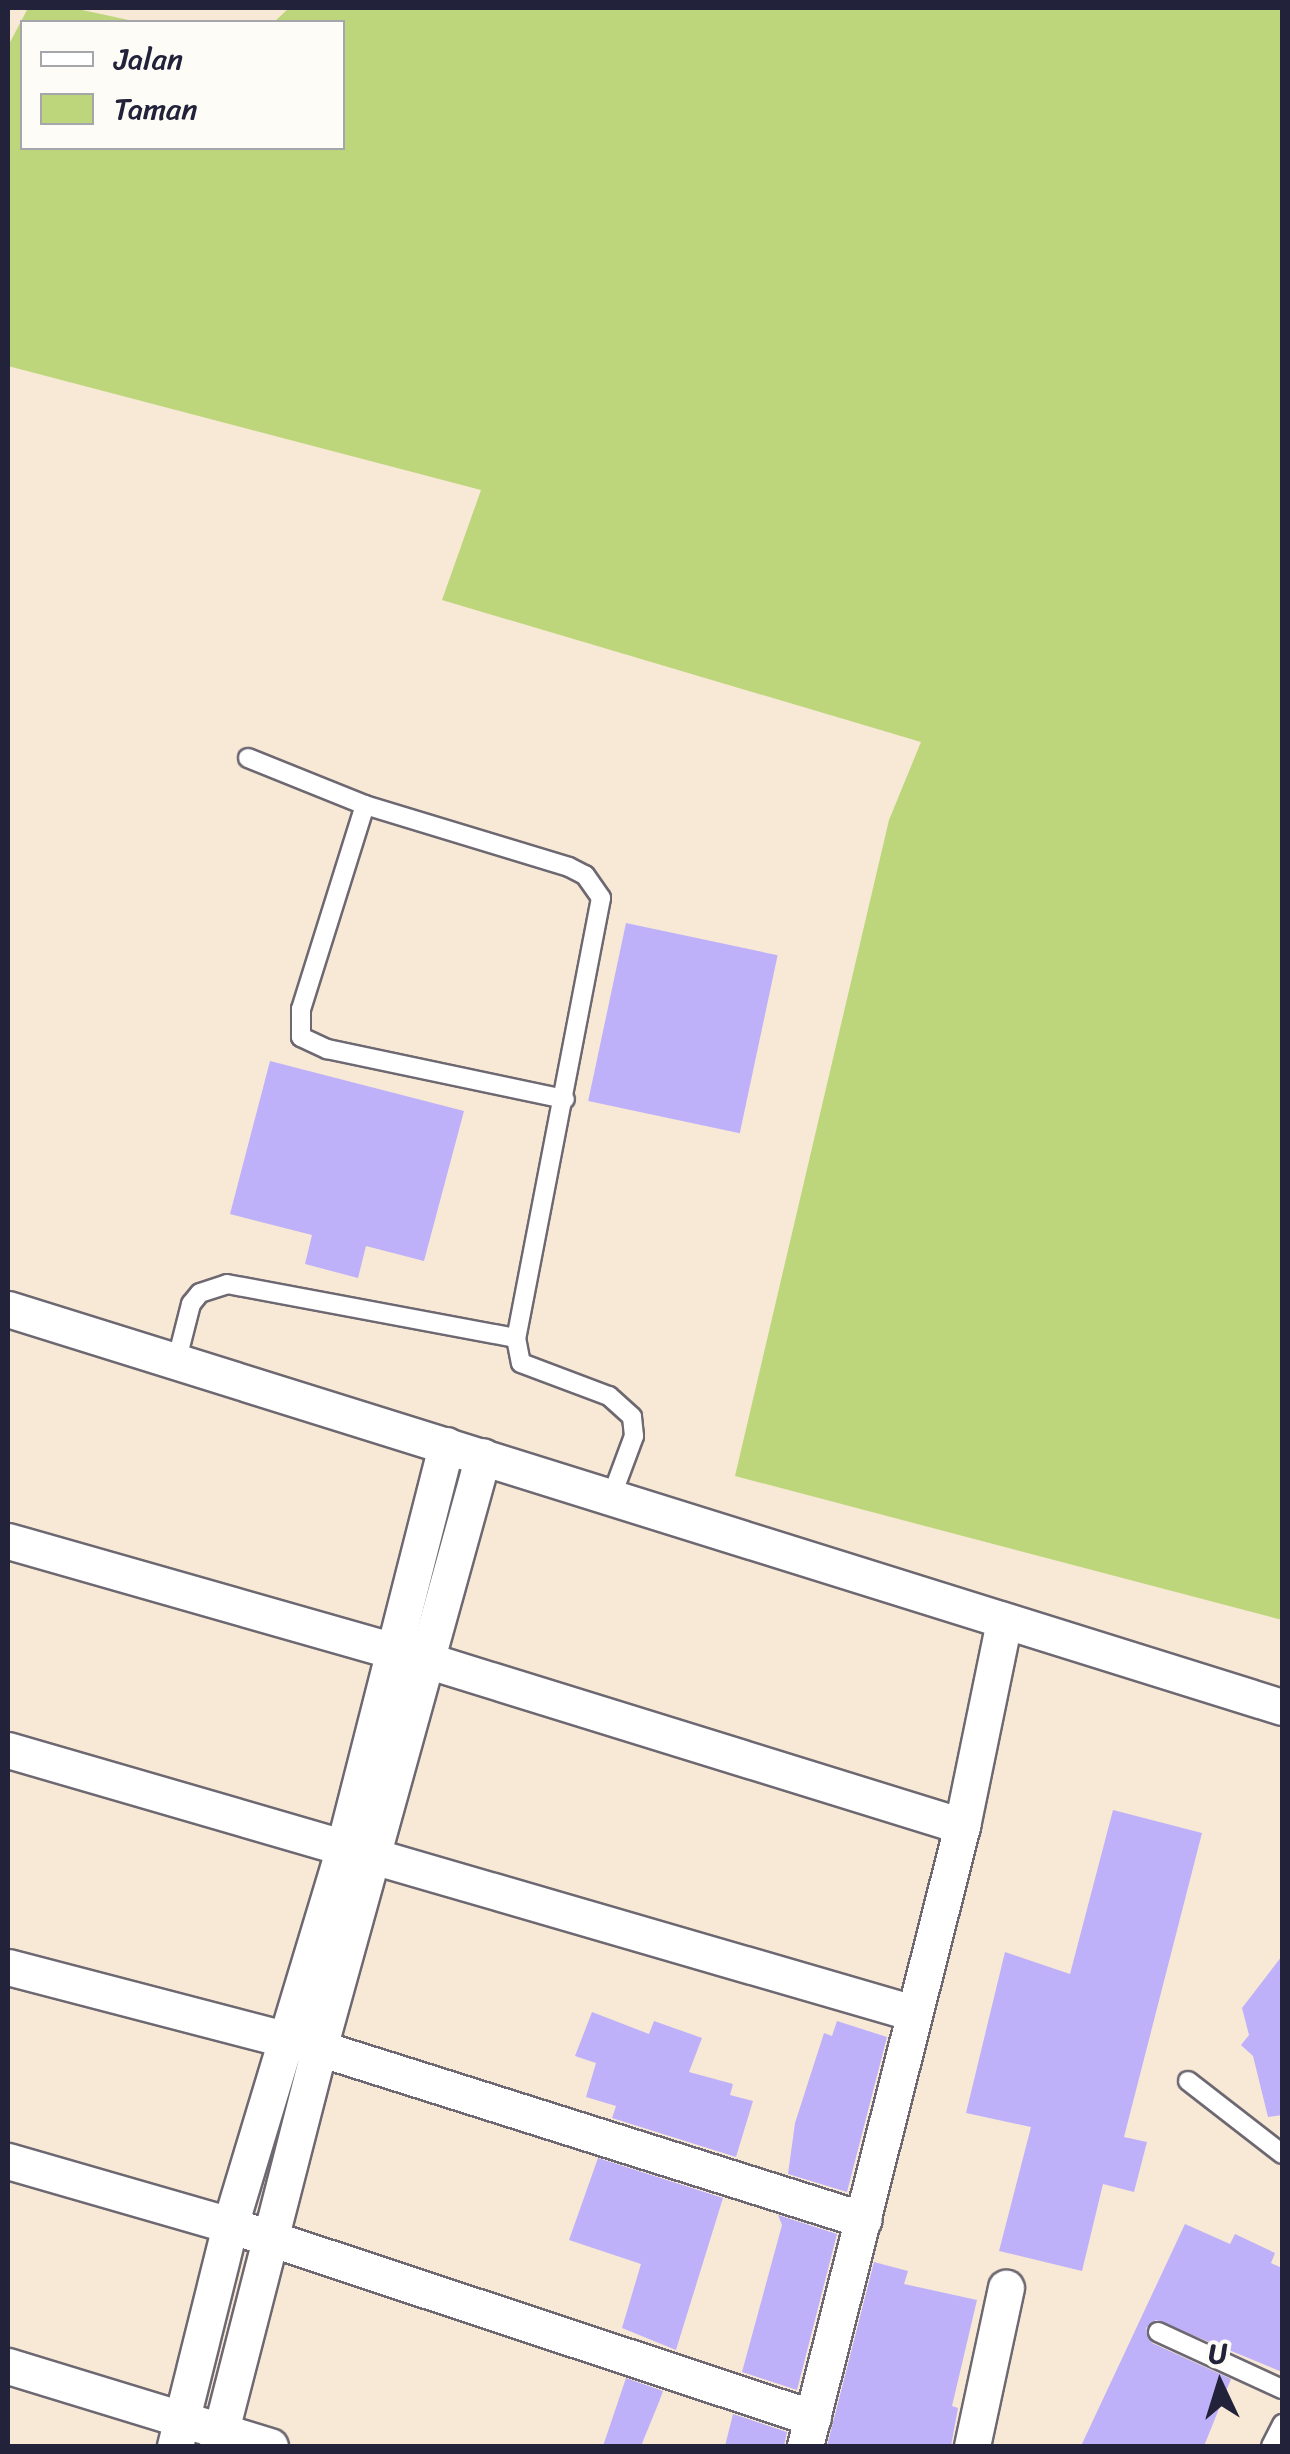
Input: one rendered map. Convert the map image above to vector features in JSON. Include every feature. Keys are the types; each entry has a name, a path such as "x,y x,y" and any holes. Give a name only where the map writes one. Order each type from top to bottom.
{"street":[{"path":"8,1309 1282,1707"},
{"path":"219,2440 270,2240 304,2045 408,1654 446,1445"},
{"path":"408,1654 483,1456"},
{"path":"8,1541 408,1654 962,1826"},
{"path":"8,2161 230,2226 809,2432 962,1826 1004,1622"},
{"path":"8,1750 913,2013"},
{"path":"8,1967 304,2045 864,2220"},
{"path":"177,2435 230,2226 304,2045"},
{"path":"972,2446 1006,2288"},
{"path":"8,2366 177,2435 270,2446"}],"lane":[{"path":"248,758 365,805 568,867 594,886 602,914 516,1338 521,1364 610,1396 632,1418 634,1436 611,1498"},
{"path":"365,805 301,1008 301,1037 327,1049 565,1099"},
{"path":"176,1359 190,1304 200,1292 227,1284 516,1338"},
{"path":"1188,2080 1282,2154"},
{"path":"1158,2332 1282,2389"},
{"path":"1271,2446 1282,2424"}],"green space":[{"path":"28,8 73,8 129,20 22,20"},
{"path":"289,8 1282,8 1282,1620 735,1476 889,820 921,742 442,600 481,490 8,366 8,46 20,23 20,150 345,150 345,20 276,20"}],"building":[{"path":"626,923 778,955 740,1133 588,1101"},
{"path":"270,1061 464,1111 424,1261 366,1246 358,1278 305,1264 312,1235 230,1214"},
{"path":"1113,1810 1202,1833 1124,2137 1147,2142 1134,2192 1103,2184 1082,2271 999,2251 1031,2127 966,2113 1005,1952 1070,1974"},
{"path":"1282,1956 1282,2115 1268,2117 1253,2056 1241,2045 1249,2035 1242,2008"},
{"path":"592,2012 649,2034 654,2021 702,2038 689,2072 733,2084 730,2095 753,2101 736,2157 612,2118 616,2106 586,2097 596,2063 575,2056"},
{"path":"837,2021 887,2037 847,2192 788,2174 795,2123 824,2033 832,2036"},
{"path":"598,2158 723,2198 676,2350 622,2328 641,2264 569,2240"},
{"path":"778,2215 837,2234 797,2390 742,2372 782,2225"},
{"path":"1185,2224 1230,2244 1235,2234 1275,2253 1271,2263 1282,2268 1282,2372 1156,2320 1146,2328 1152,2343 1231,2379 1204,2446 1081,2446"},
{"path":"874,2262 908,2271 904,2284 977,2300 952,2406 958,2408 951,2446 827,2446"},
{"path":"626,2378 663,2391 641,2446 603,2446"},
{"path":"733,2414 787,2432 784,2446 725,2446"}]}
